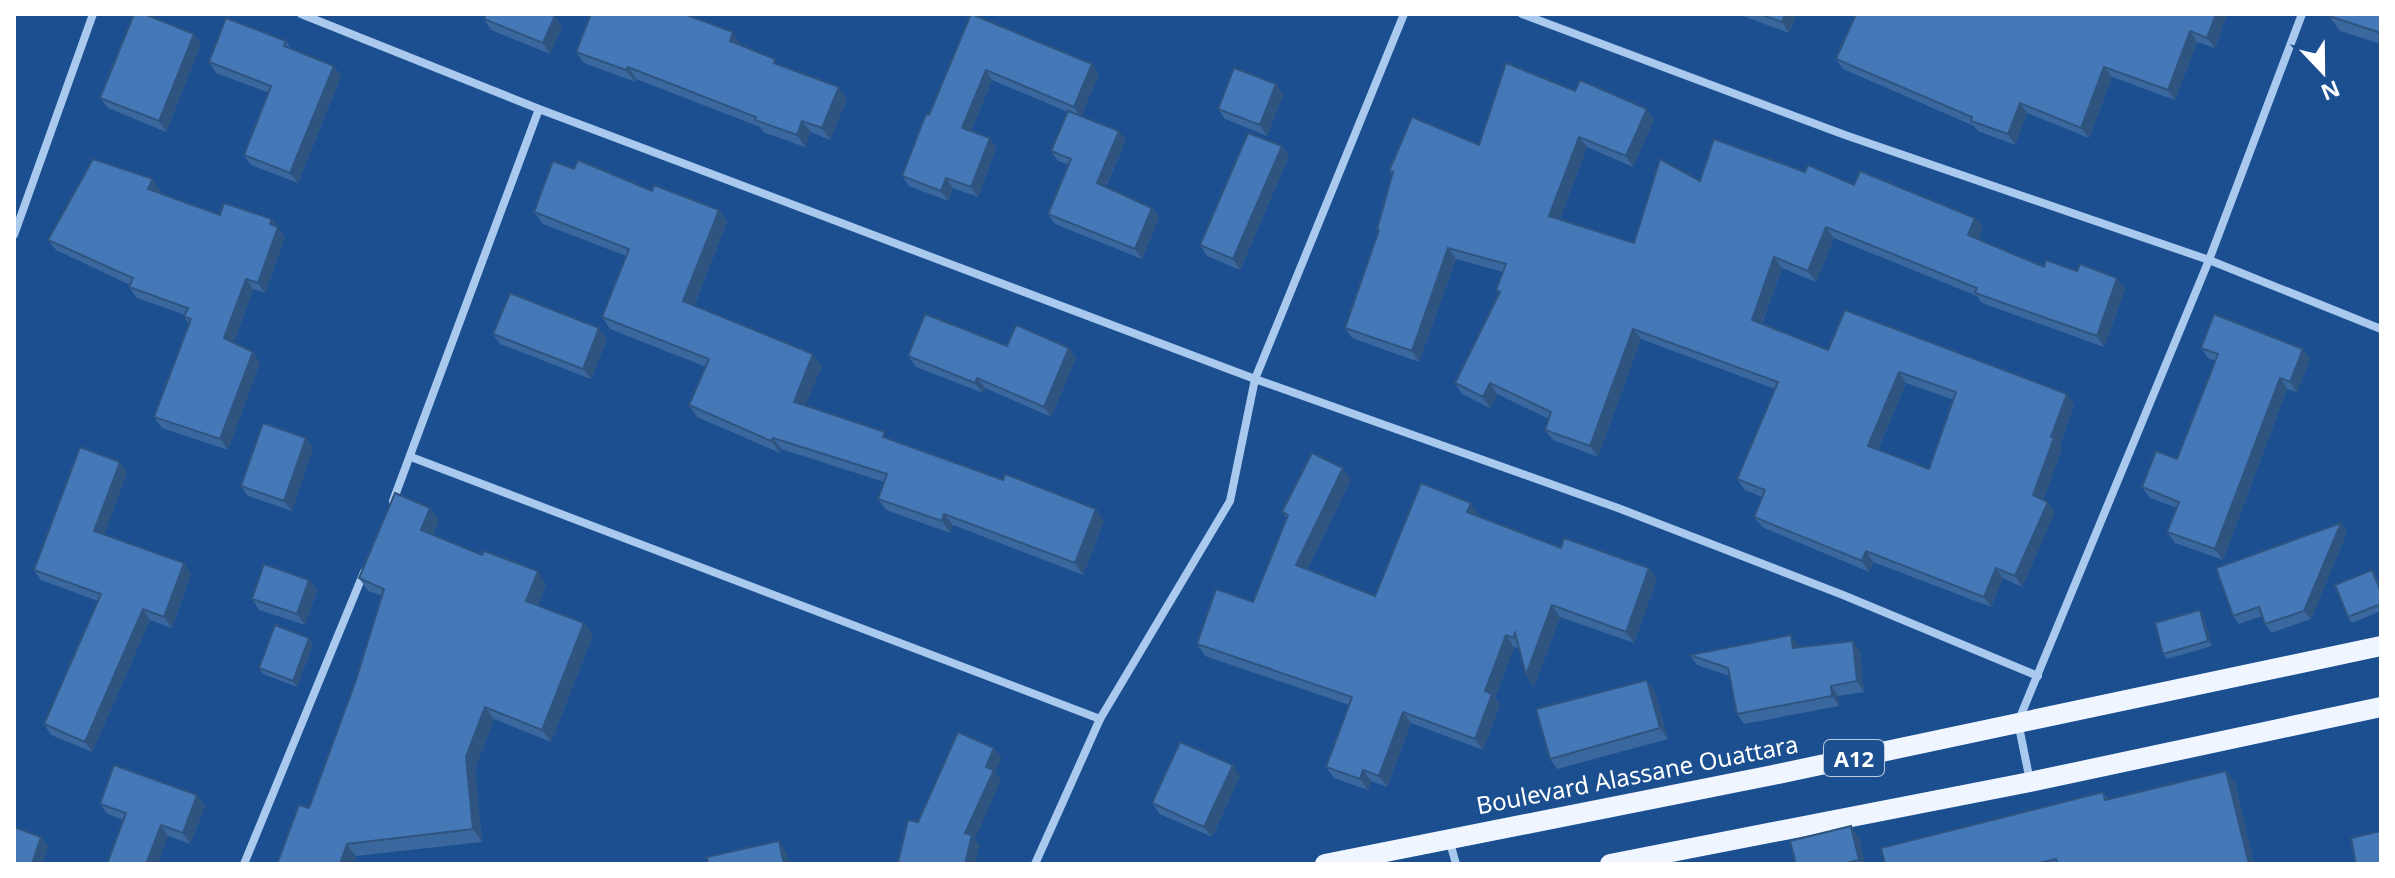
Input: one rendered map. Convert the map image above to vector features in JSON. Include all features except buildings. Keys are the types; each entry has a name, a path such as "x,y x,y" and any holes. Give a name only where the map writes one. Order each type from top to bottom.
{"main road":[{"name":"Boulevard Alassane Ouattara","path":"1325,864 1773,775 2381,646"},
{"name":"A12","path":"1610,864 2030,782 2381,707"}],"street":[{"path":"14,235 93,14"},
{"path":"301,14 539,109 1255,379 1618,508 1843,595 2038,676"},
{"path":"1035,864 1100,719 1230,501 1255,379 1404,14"},
{"path":"1522,14 1845,135 2209,260 2381,329"},
{"path":"2030,782 2018,722 2209,260 2302,14"},
{"path":"387,515 539,109"},
{"path":"411,457 1100,719"},
{"path":"244,864 369,559"},
{"path":"1449,838 1456,864"}]}
